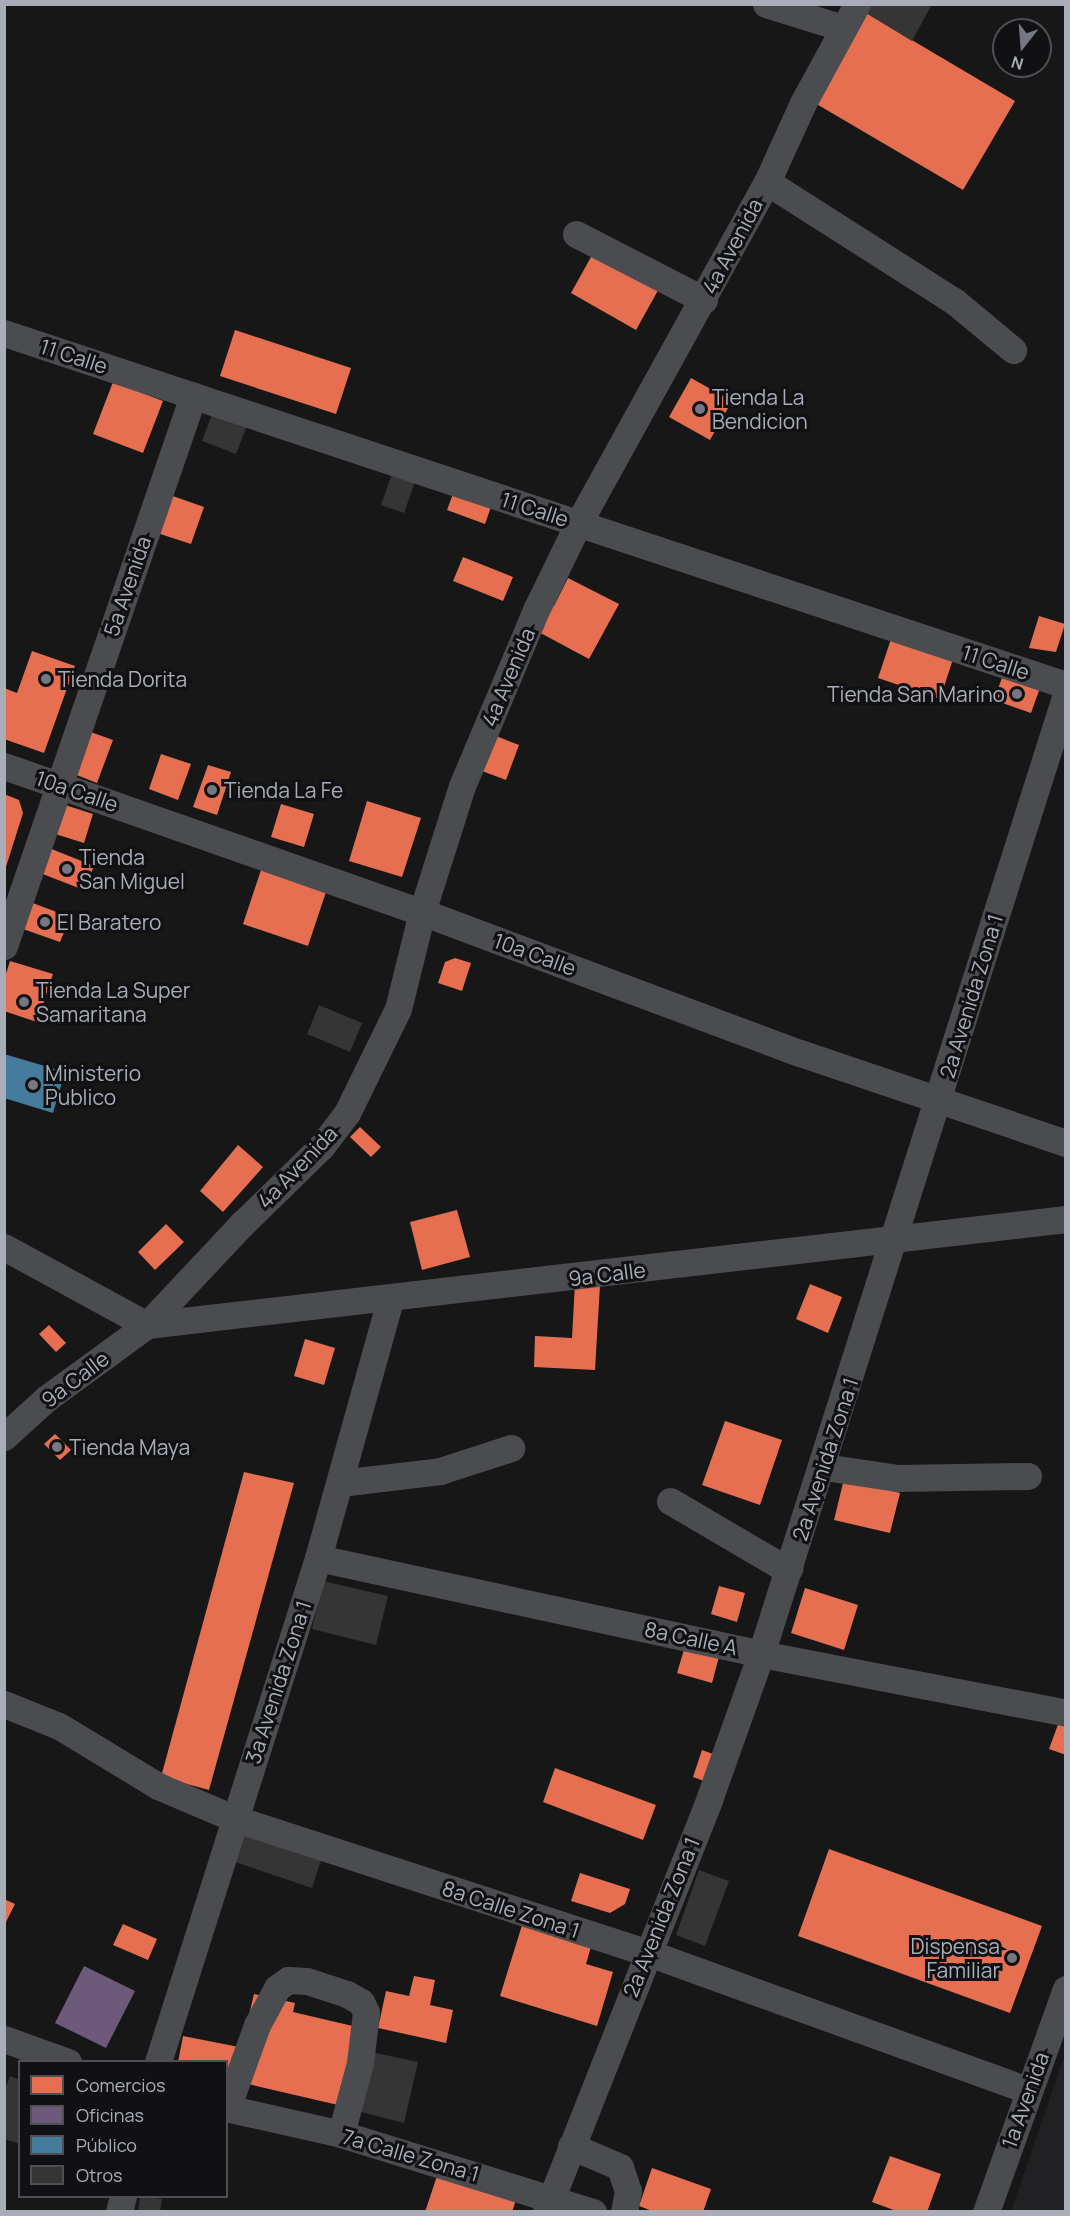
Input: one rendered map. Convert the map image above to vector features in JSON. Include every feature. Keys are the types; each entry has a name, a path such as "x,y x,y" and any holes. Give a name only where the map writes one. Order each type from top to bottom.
{"street":[{"path":"766,4 843,28"},
{"name":"4a Avenida","path":"147,1326 242,1224 321,1147 348,1113 398,1009 422,912 462,786 537,608 578,524 704,300 767,182 857,4"},
{"path":"767,182 954,301 1013,350"},
{"path":"576,234 704,300"},
{"name":"11 Calle","path":"4,333 1065,685"},
{"name":"5a Avenida","path":"4,946 193,396"},
{"name":"2a Avenida Zona 1","path":"548,2204 646,1952 710,1797 761,1654 824,1467 1065,694"},
{"name":"10a Calle","path":"4,766 422,912 800,1053 1065,1143"},
{"name":"9a Calle","path":"4,1437 47,1398 147,1326 390,1300 1065,1219"},
{"path":"4,1247 147,1326"},
{"name":"3a Avenida Zona 1","path":"158,2060 233,1818 318,1558 390,1300"},
{"path":"340,1483 440,1471 511,1448"},
{"path":"824,1467 898,1478 1028,1476"},
{"path":"670,1501 779,1565 790,1568"},
{"name":"8a Calle A","path":"318,1558 761,1654 1065,1713"},
{"name":"8a Calle Zona 1","path":"4,1704 59,1726 158,1786 233,1818 646,1952 1028,2090"},
{"path":"228,2105 257,2025 277,1988 288,1980 307,1981 346,1994 361,2002 366,2012 360,2063 341,2134"},
{"name":"1a Avenida","path":"986,2211 1065,1989"},
{"path":"4,2039 65,2060"},
{"name":"7a Calle Zona 1","path":"228,2108 341,2134 548,2204 594,2211"},
{"path":"571,2146 620,2167 628,2192 624,2211"}],"shaded area":[{"path":"1065,2054 1065,2211 1011,2211"}],"building: Comercios":[{"path":"861,10 1015,101 963,190 808,99"},
{"path":"596,248 661,285 636,330 571,293"},
{"path":"235,330 351,368 336,414 220,376"},
{"name":"Tienda La Bendicion","path":"691,378 732,401 710,440 669,417"},
{"path":"113,382 163,401 143,453 93,434"},
{"path":"454,491 492,504 485,524 447,510"},
{"path":"167,494 204,507 191,544 154,532"},
{"path":"463,557 513,577 503,601 453,581"},
{"path":"568,578 619,604 589,659 533,629 547,602 554,606"},
{"path":"1039,616 1065,624 1056,652 1029,648"},
{"path":"892,636 954,656 940,699 878,678"},
{"path":"32,651 75,666 44,753 4,739 4,688 17,693"},
{"name":"Tienda San Marino","path":"1003,675 1040,688 1031,713 994,700"},
{"path":"85,730 113,740 97,783 69,772"},
{"path":"486,732 519,745 506,780 474,768"},
{"path":"161,754 191,764 178,800 149,789"},
{"name":"Tienda La Fe","path":"208,765 231,772 217,815 193,807"},
{"path":"4,794 19,800 23,813 5,870"},
{"path":"367,801 421,818 402,877 349,861"},
{"path":"62,804 93,814 84,843 52,833"},
{"path":"281,804 314,814 304,847 271,837"},
{"name":"Tienda San Miguel","path":"49,848 94,866 84,890 40,873"},
{"path":"262,867 327,889 308,946 243,924"},
{"name":"El Baratero","path":"30,902 70,917 60,942 20,928"},
{"path":"455,958 471,963 462,991 438,983 445,962"},
{"path":"10,961 53,974 37,1022 4,1011 4,980"},
{"path":"360,1127 381,1147 371,1157 350,1137"},
{"path":"238,1145 263,1167 223,1212 200,1191"},
{"path":"457,1210 470,1257 422,1270 410,1222"},
{"path":"166,1224 184,1242 155,1270 138,1252"},
{"path":"575,1283 600,1285 595,1370 534,1367 535,1336 572,1338"},
{"path":"810,1284 842,1297 828,1333 796,1319"},
{"path":"49,1325 66,1343 56,1352 39,1334"},
{"path":"305,1339 335,1348 324,1385 294,1376"},
{"path":"725,1421 782,1440 760,1505 702,1485"},
{"name":"Tienda Maya","path":"55,1434 71,1450 60,1460 44,1444"},
{"path":"244,1472 294,1483 209,1790 161,1777"},
{"path":"844,1479 900,1493 890,1533 834,1520"},
{"path":"719,1586 745,1593 737,1622 711,1614"},
{"path":"805,1588 858,1605 844,1650 791,1633"},
{"path":"686,1643 720,1653 712,1683 677,1673"},
{"path":"1060,1719 1066,1721 1066,1755 1049,1749"},
{"path":"702,1750 721,1757 712,1784 693,1777"},
{"path":"555,1768 656,1805 643,1840 543,1802"},
{"path":"829,1849 1042,1926 1010,2013 798,1936"},
{"path":"580,1873 630,1889 625,1904 610,1913 571,1901"},
{"path":"4,1899 15,1904 4,1926"},
{"path":"523,1922 592,1943 586,1964 613,1972 597,2026 500,1996"},
{"path":"123,1924 157,1939 148,1960 113,1945"},
{"path":"414,1976 435,1980 430,2005 453,2010 446,2043 378,2028 386,1991 409,1996"},
{"path":"254,1994 295,2003 293,2012 357,2027 338,2105 248,2084 238,2062"},
{"path":"183,2036 239,2047 228,2076 228,2060 178,2060"},
{"path":"890,2156 941,2174 927,2212 899,2212 872,2202"},
{"path":"440,2167 518,2194 512,2212 425,2212"},
{"path":"652,2168 711,2189 703,2212 655,2212 639,2206"}],"building: Oficinas":[{"path":"84,1966 135,1991 106,2048 55,2023"}],"building: Público":[{"name":"Ministerio Publico","path":"4,1054 65,1072 53,1113 4,1098"}],"building: Otros":[{"path":"864,4 932,4 912,41 861,10"},
{"path":"214,409 248,423 236,454 202,441"},
{"path":"394,468 417,476 404,513 381,505"},
{"path":"319,1005 362,1023 350,1052 307,1034"},
{"path":"323,1581 388,1596 376,1645 312,1629"},
{"path":"244,1824 324,1851 312,1888 232,1861"},
{"path":"699,1870 729,1881 705,1946 676,1935"},
{"path":"371,2052 418,2062 404,2123 357,2111"},
{"path":"10,2076 18,2079 18,2143 4,2139 4,2091"},
{"path":"140,2198 162,2199 160,2212 138,2212"}],"place":[{"name":"Tienda La Bendicion","path":"700,409"},
{"name":"Tienda Dorita","path":"46,679"},
{"name":"Tienda San Marino","path":"1017,694"},
{"name":"Tienda La Fe","path":"212,790"},
{"name":"Tienda San Miguel","path":"67,869"},
{"name":"El Baratero","path":"45,922"},
{"name":"Tienda La Super Samaritana","path":"24,1002"},
{"name":"Ministerio Publico","path":"33,1085"},
{"name":"Tienda Maya","path":"57,1447"},
{"name":"Dispensa Familiar","path":"1012,1958"}]}
